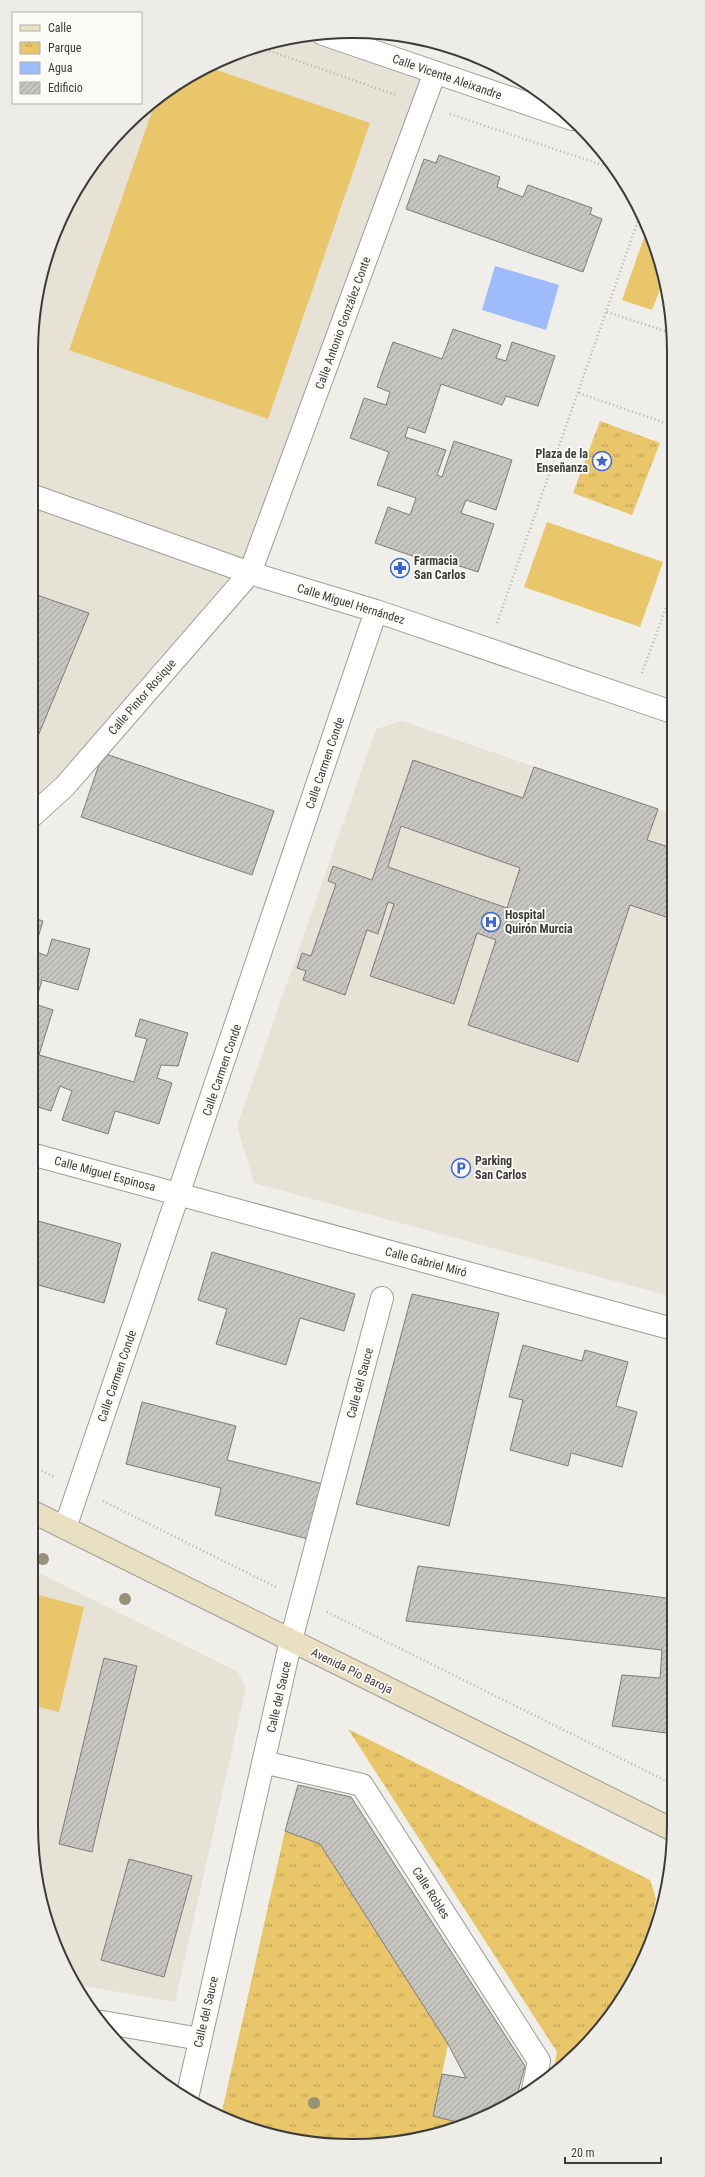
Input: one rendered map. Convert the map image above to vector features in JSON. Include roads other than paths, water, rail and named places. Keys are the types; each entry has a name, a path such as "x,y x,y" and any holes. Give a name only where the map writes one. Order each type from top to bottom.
{"main road":[{"name":"Avenida Pío Baroja","path":"38,1514 667,1827"}],"street":[{"name":"Calle Vicente Aleixandre","path":"337,39 554,111"},
{"name":"Calle Antonio González Conte","path":"250,574 435,72"},
{"name":"Calle Miguel Hernández","path":"38,498 250,574 376,611 487,650 633,697 667,710"},
{"name":"Calle Pintor Rosique","path":"38,811 65,786 250,574"},
{"name":"Calle Carmen Conde","path":"65,1528 180,1194 376,611"},
{"name":"Calle Miguel Espinosa","path":"38,1156 180,1194"},
{"name":"Calle Gabriel Miró","path":"180,1194 667,1327"},
{"name":"Calle del Sauce","path":"188,2093 291,1640 382,1298"},
{"name":"Calle Robles","path":"263,1762 362,1785 540,2061 535,2080"},
{"path":"109,2023 200,2040"}],"water":[{"path":"495,266 559,285 546,330 482,310"}],"place":[{"name":"Plaza de la Enseñanza","path":"602,461"},
{"name":"Farmacia San Carlos","path":"400,568"},
{"name":"Hospital Quirón Murcia","path":"491,922"},
{"name":"Parking San Carlos","path":"461,1168"}]}
